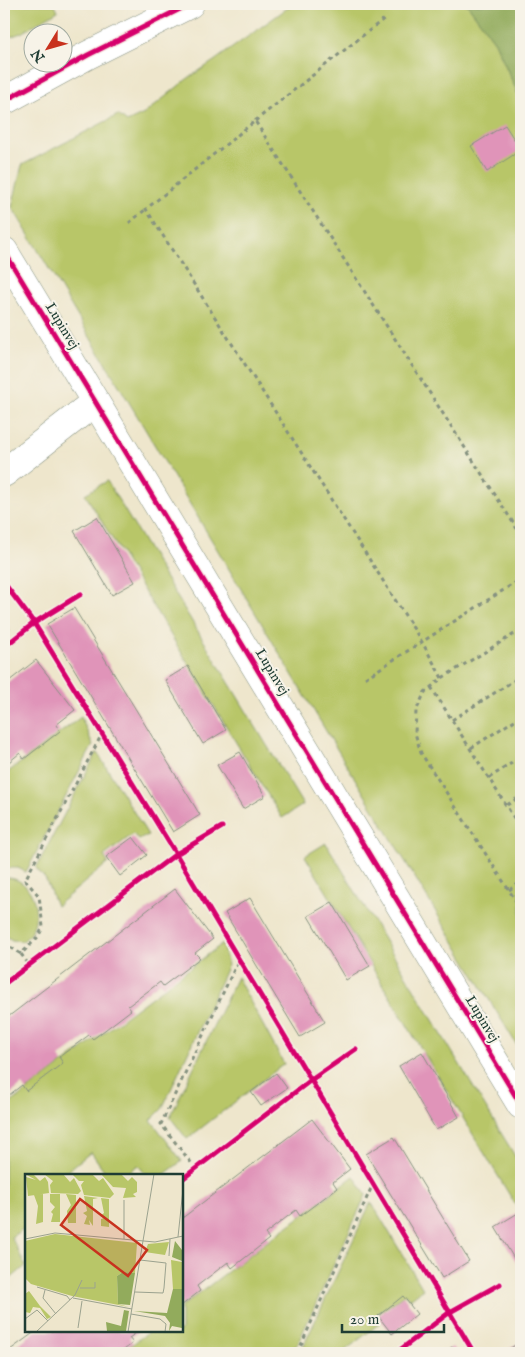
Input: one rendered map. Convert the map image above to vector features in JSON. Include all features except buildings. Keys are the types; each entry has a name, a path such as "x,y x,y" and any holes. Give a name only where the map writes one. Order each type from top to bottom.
{"street":[{"path":"4,101 88,55 190,4"},
{"name":"Lupinvej","path":"4,251 521,1105"},
{"path":"4,473 95,402"}],"path":[{"path":"129,223 386,18"},
{"path":"255,121 521,535"},
{"path":"146,209 422,642 442,678"},
{"path":"365,678 521,578"},
{"path":"521,630 442,678 431,687 426,692 416,711 415,733 421,753 521,909"},
{"path":"452,720 521,676"},
{"path":"431,687 521,829"},
{"path":"471,748 521,716"},
{"path":"21,954 38,937 43,927 39,896 26,880 102,734"},
{"path":"489,778 521,758"},
{"path":"506,806 521,796"},
{"path":"509,890 521,882"},
{"path":"4,943 21,954 29,964"},
{"path":"23,969 37,959"},
{"path":"196,1169 161,1124 239,959"},
{"path":"188,1174 203,1163"},
{"path":"299,1353 373,1184"}],"green space":[{"path":"4,4 54,4 58,11 40,22 22,22 22,32 4,39"},
{"path":"293,4 467,4 495,42 521,101 521,1052 12,207 22,165 118,115 127,122 144,114 187,79"},
{"path":"467,4 521,4 521,101 495,42"},
{"path":"107,481 303,805 282,818 85,494"},
{"path":"81,717 93,745 26,872 18,868 4,868 4,775"},
{"path":"97,752 148,835 139,840 133,834 104,856 108,863 56,906 46,880 36,868"},
{"path":"326,843 521,1166 521,1214 305,856"},
{"path":"4,878 15,879 23,884 30,892 34,902 36,912 35,923 23,941 12,940 4,935"},
{"path":"222,944 228,965 162,1109 151,1120 182,1161 165,1174 145,1174 138,1165 127,1174 107,1174 91,1152 64,1174 25,1174 25,1228 11,1237 25,1267 4,1284 4,1108"},
{"path":"237,977 284,1064 187,1139 170,1117"},
{"path":"354,1176 366,1195 297,1345 286,1353 121,1353 149,1332 182,1332 182,1306"},
{"path":"371,1202 423,1289 410,1299 405,1294 375,1316 380,1323 342,1353 303,1353 301,1351"}],"cycle path":[{"path":"4,101 88,55 190,4"},
{"path":"4,251 521,1105"},
{"path":"4,583 34,623 176,854 474,1353"},
{"path":"4,647 34,623 81,594"},
{"path":"4,984 176,854 222,827"},
{"path":"182,1179 311,1080 356,1049"},
{"path":"396,1353 450,1312 500,1284"}]}
